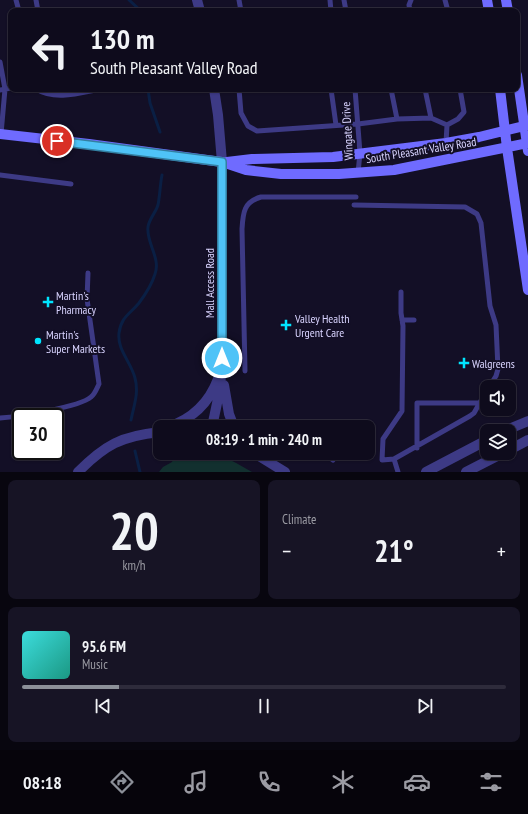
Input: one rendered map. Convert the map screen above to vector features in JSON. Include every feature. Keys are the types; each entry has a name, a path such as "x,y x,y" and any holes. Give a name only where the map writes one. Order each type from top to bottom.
{"main road":[{"path":"500,92 528,290"},
{"path":"520,92 528,146"},
{"name":"South Pleasant Valley Road","path":"222,162 252,159 326,157 446,143 479,137 526,125"},
{"name":"South Pleasant Valley Road","path":"0,134 89,144 222,162 246,170 281,174 358,173 394,170 507,148 528,146"}],"street":[{"name":"Mall Access Road","path":"214,92 222,162 221,369 218,402 214,420"},
{"path":"184,420 202,406 214,388 221,369"},
{"path":"221,369 231,420"},
{"path":"516,426 528,421"},
{"path":"74,472 82,469 98,453 113,444 134,436 153,433"},
{"path":"516,446 528,440"},
{"path":"426,472 480,444"},
{"path":"266,460 285,472"},
{"path":"466,472 489,460"}],"lane":[{"path":"0,62 2,90 0,134"},
{"path":"40,92 61,96 84,92"},
{"path":"239,92 241,113 248,126 257,131 358,124 397,119 431,118 447,125"},
{"path":"331,92 336,125"},
{"name":"Wingate Drive","path":"355,92 360,153 358,173"},
{"path":"392,92 397,119"},
{"path":"426,92 431,118"},
{"path":"447,125 458,119 464,112 461,92"},
{"path":"446,143 447,125"},
{"path":"0,175 71,184"},
{"path":"244,371 242,218 248,205 251,201 261,196 356,197"},
{"path":"354,205 465,207 477,214 481,223 490,306 496,324 498,369 493,380"},
{"path":"0,418 14,417 80,404 91,397 95,392 99,384 87,299 88,273"},
{"path":"401,292 403,326 402,411 382,443 382,460 394,459 417,448 470,416 480,404"},
{"path":"402,320 414,320"},
{"path":"417,448 417,403 480,404"},
{"path":"394,459 398,472"}],"green space":[{"path":"173,460 231,460 252,472 159,472 163,467"}],"waterway":[{"path":"129,0 138,8"},
{"path":"148,92 150,103 160,132"},
{"path":"131,420 136,399 136,383 133,372 120,345 119,333 124,319 144,296 155,274 156,262 149,239 148,227 158,205 162,175"},
{"path":"135,451 140,472"}],"place":[{"name":"Martin's Pharmacy","path":"48,302"},
{"name":"Valley Health Urgent Care","path":"286,325"},
{"name":"Martin's Super Markets","path":"38,341"},
{"name":"Walgreens","path":"464,363"}],"route":[{"path":"57,141 222,162 222,358"}]}
